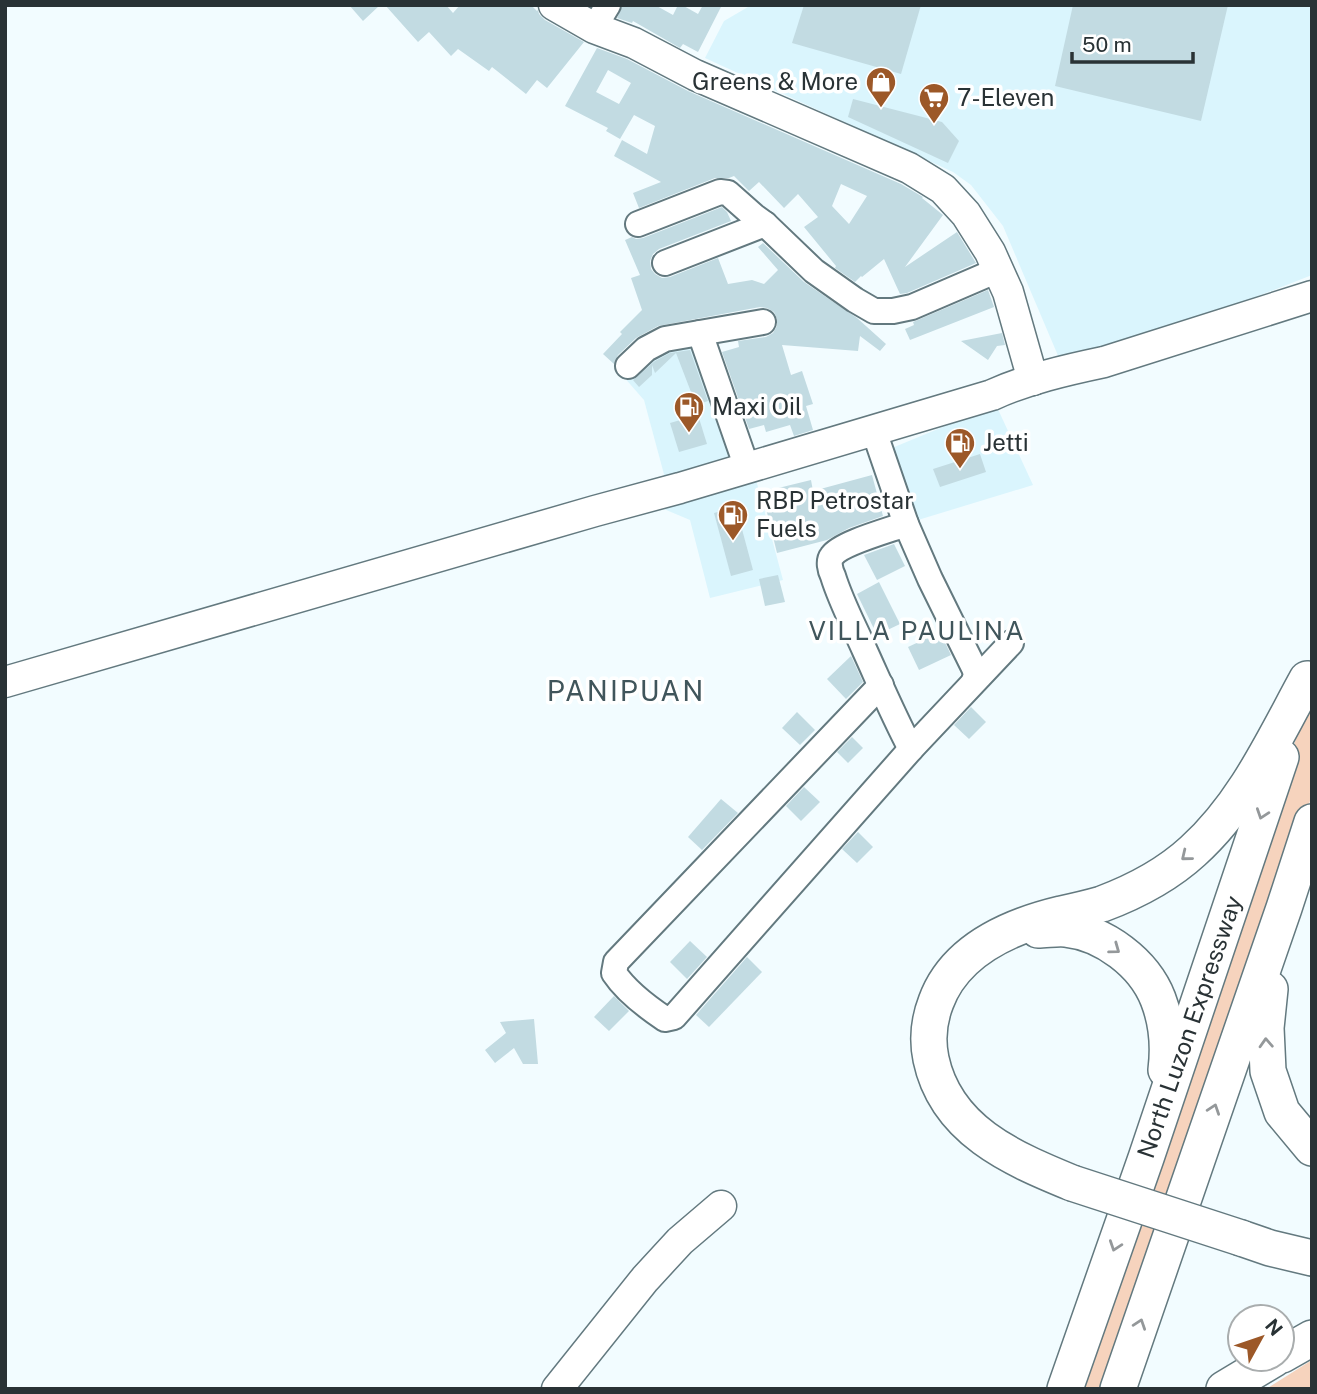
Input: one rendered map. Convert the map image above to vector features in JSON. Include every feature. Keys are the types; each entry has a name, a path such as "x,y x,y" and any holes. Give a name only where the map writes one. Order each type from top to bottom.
{"highway":[{"path":"1309,672 1247,787 1223,820 1193,851 1145,884 1104,903 1037,921 1002,934 967,957 951,973 940,990 929,1028 928,1048 940,1088 968,1126 1003,1151 1072,1183 1270,1248 1312,1258"},
{"name":"North Luzon Expressway","path":"1065,1389 1146,1158 1309,672"},
{"name":"North Luzon Expressway","path":"1118,1389 1312,822"},
{"path":"1284,908 1266,1028 1268,1072 1282,1112 1312,1147"},
{"path":"1002,934 1065,929 1080,932 1103,940 1121,952 1149,982 1158,998 1168,1036 1165,1079 1146,1158"},
{"path":"1296,1347 1312,1338"},
{"path":"1224,1389 1251,1373"}],"main road":[{"path":"554,5 601,17 634,43 695,75 909,168 943,189 966,214 990,252 1008,292 1033,380"},
{"path":"5,682 874,431 992,395 1011,386 1104,362 1312,296"},
{"path":"557,1389 645,1279 680,1241 721,1206"}],"street":[{"path":"638,224 720,192 728,193 814,271 874,311 912,307 998,270"},
{"path":"665,264 765,224"},
{"path":"628,366 654,344 665,339 763,322"},
{"path":"700,333 747,468"},
{"path":"874,431 906,524 974,668 974,681"},
{"path":"906,524 845,546 833,553 830,561 832,575 911,750"},
{"path":"881,685 616,962 614,973 620,982 665,1019 674,1017 911,750 1011,643"}],"shaded area":[{"path":"747,5 1312,5 1312,275 1189,323 1059,358 1003,226 971,185 953,172 705,58 724,21 748,7"},
{"path":"696,336 737,458 665,478 644,400 623,376 651,348"},
{"path":"996,405 1033,485 918,520 892,448"},
{"path":"755,476 783,580 710,598 690,520 652,504"},
{"path":"1312,691 1312,795 1211,1096 1110,1389 1076,1389 1179,1089"},
{"path":"1312,1360 1312,1389 1266,1389 1291,1373 1296,1373 1296,1370"}],"building":[{"path":"349,5 380,5 363,21"},
{"path":"385,5 446,5 453,13 460,5 531,5 545,20 584,42 547,88 537,80 526,94 492,67 489,71 458,49 451,56 429,32 418,42"},
{"path":"623,5 655,5 673,15 678,5 698,14 703,5 722,5 698,52 683,44 680,48 633,21 632,23 617,18"},
{"path":"804,5 921,5 901,74 792,43"},
{"path":"1073,5 1228,5 1201,121 1055,86"},
{"path":"597,48 627,59 688,91 901,184 923,197 943,215 905,267 957,232 976,263 907,293 900,294 884,259 855,282 835,268 804,227 818,217 798,194 784,208 759,182 749,191 734,176 715,178 639,208 633,193 661,182 614,156 622,140 647,154 655,126 634,115 620,139 606,131 608,128 565,106","holes":["608,70 631,83 619,104 596,92","841,184 867,196 849,224 832,206"]},
{"path":"853,99 942,122 959,141 948,163 848,117"},
{"path":"722,207 731,221 659,249 650,261 655,274 662,278 670,277 718,258 728,284 752,280 764,284 778,270 758,247 763,243 804,282 857,318 886,344 880,351 860,336 858,351 782,345 791,375 802,371 813,404 806,406 813,430 794,436 790,425 766,432 764,425 749,429 722,352 739,347 738,341 766,337 773,333 777,319 774,312 767,308 760,307 658,326 636,338 618,355 614,364 603,354 642,310 631,278 640,275 625,240 632,237 643,238"},
{"path":"988,290 994,307 910,340 905,329 914,325 913,322"},
{"path":"1002,333 1005,345 997,346 988,360 961,341"},
{"path":"690,350 708,401 696,405 676,353 655,373 652,365 652,375 639,387 633,380 655,361 670,353"},
{"name":"Maxi Oil","path":"698,415 707,444 679,452 670,423"},
{"name":"Jetti","path":"980,454 986,472 940,487 933,469"},
{"path":"872,475 883,516 849,528 827,540 777,553 762,492 811,480 813,491"},
{"name":"RBP Petrostar Fuels","path":"736,507 753,570 731,576 714,513"},
{"path":"894,544 905,566 877,580 864,555"},
{"path":"778,575 785,602 765,606 759,579"},
{"path":"879,582 900,624 877,635 857,594"},
{"path":"940,632 951,655 919,670 908,647"},
{"path":"851,656 863,682 846,699 827,679"},
{"path":"971,707 986,722 969,739 954,725"},
{"path":"797,712 815,730 800,745 782,728"},
{"path":"852,737 863,748 848,763 837,752"},
{"path":"804,787 820,802 801,821 786,806"},
{"path":"721,799 738,813 702,850 688,837"},
{"path":"858,832 873,847 857,863 842,849"},
{"path":"690,941 707,957 687,979 670,962"},
{"path":"747,957 762,972 709,1027 696,1015"},
{"path":"614,996 629,1011 609,1031 594,1017"},
{"path":"534,1019 538,1064 523,1064 514,1048 495,1063 485,1050 506,1033 500,1022"}],"place":[{"name":"Greens & More","path":"881,109"},
{"name":"7-Eleven","path":"934,125"},
{"name":"Maxi Oil","path":"689,434"},
{"name":"Jetti","path":"960,470"},
{"name":"RBP Petrostar Fuels","path":"733,542"}],"district":[{"name":"VILLA PAULINA","path":"917,631"},
{"name":"PANIPUAN","path":"626,691"}]}
